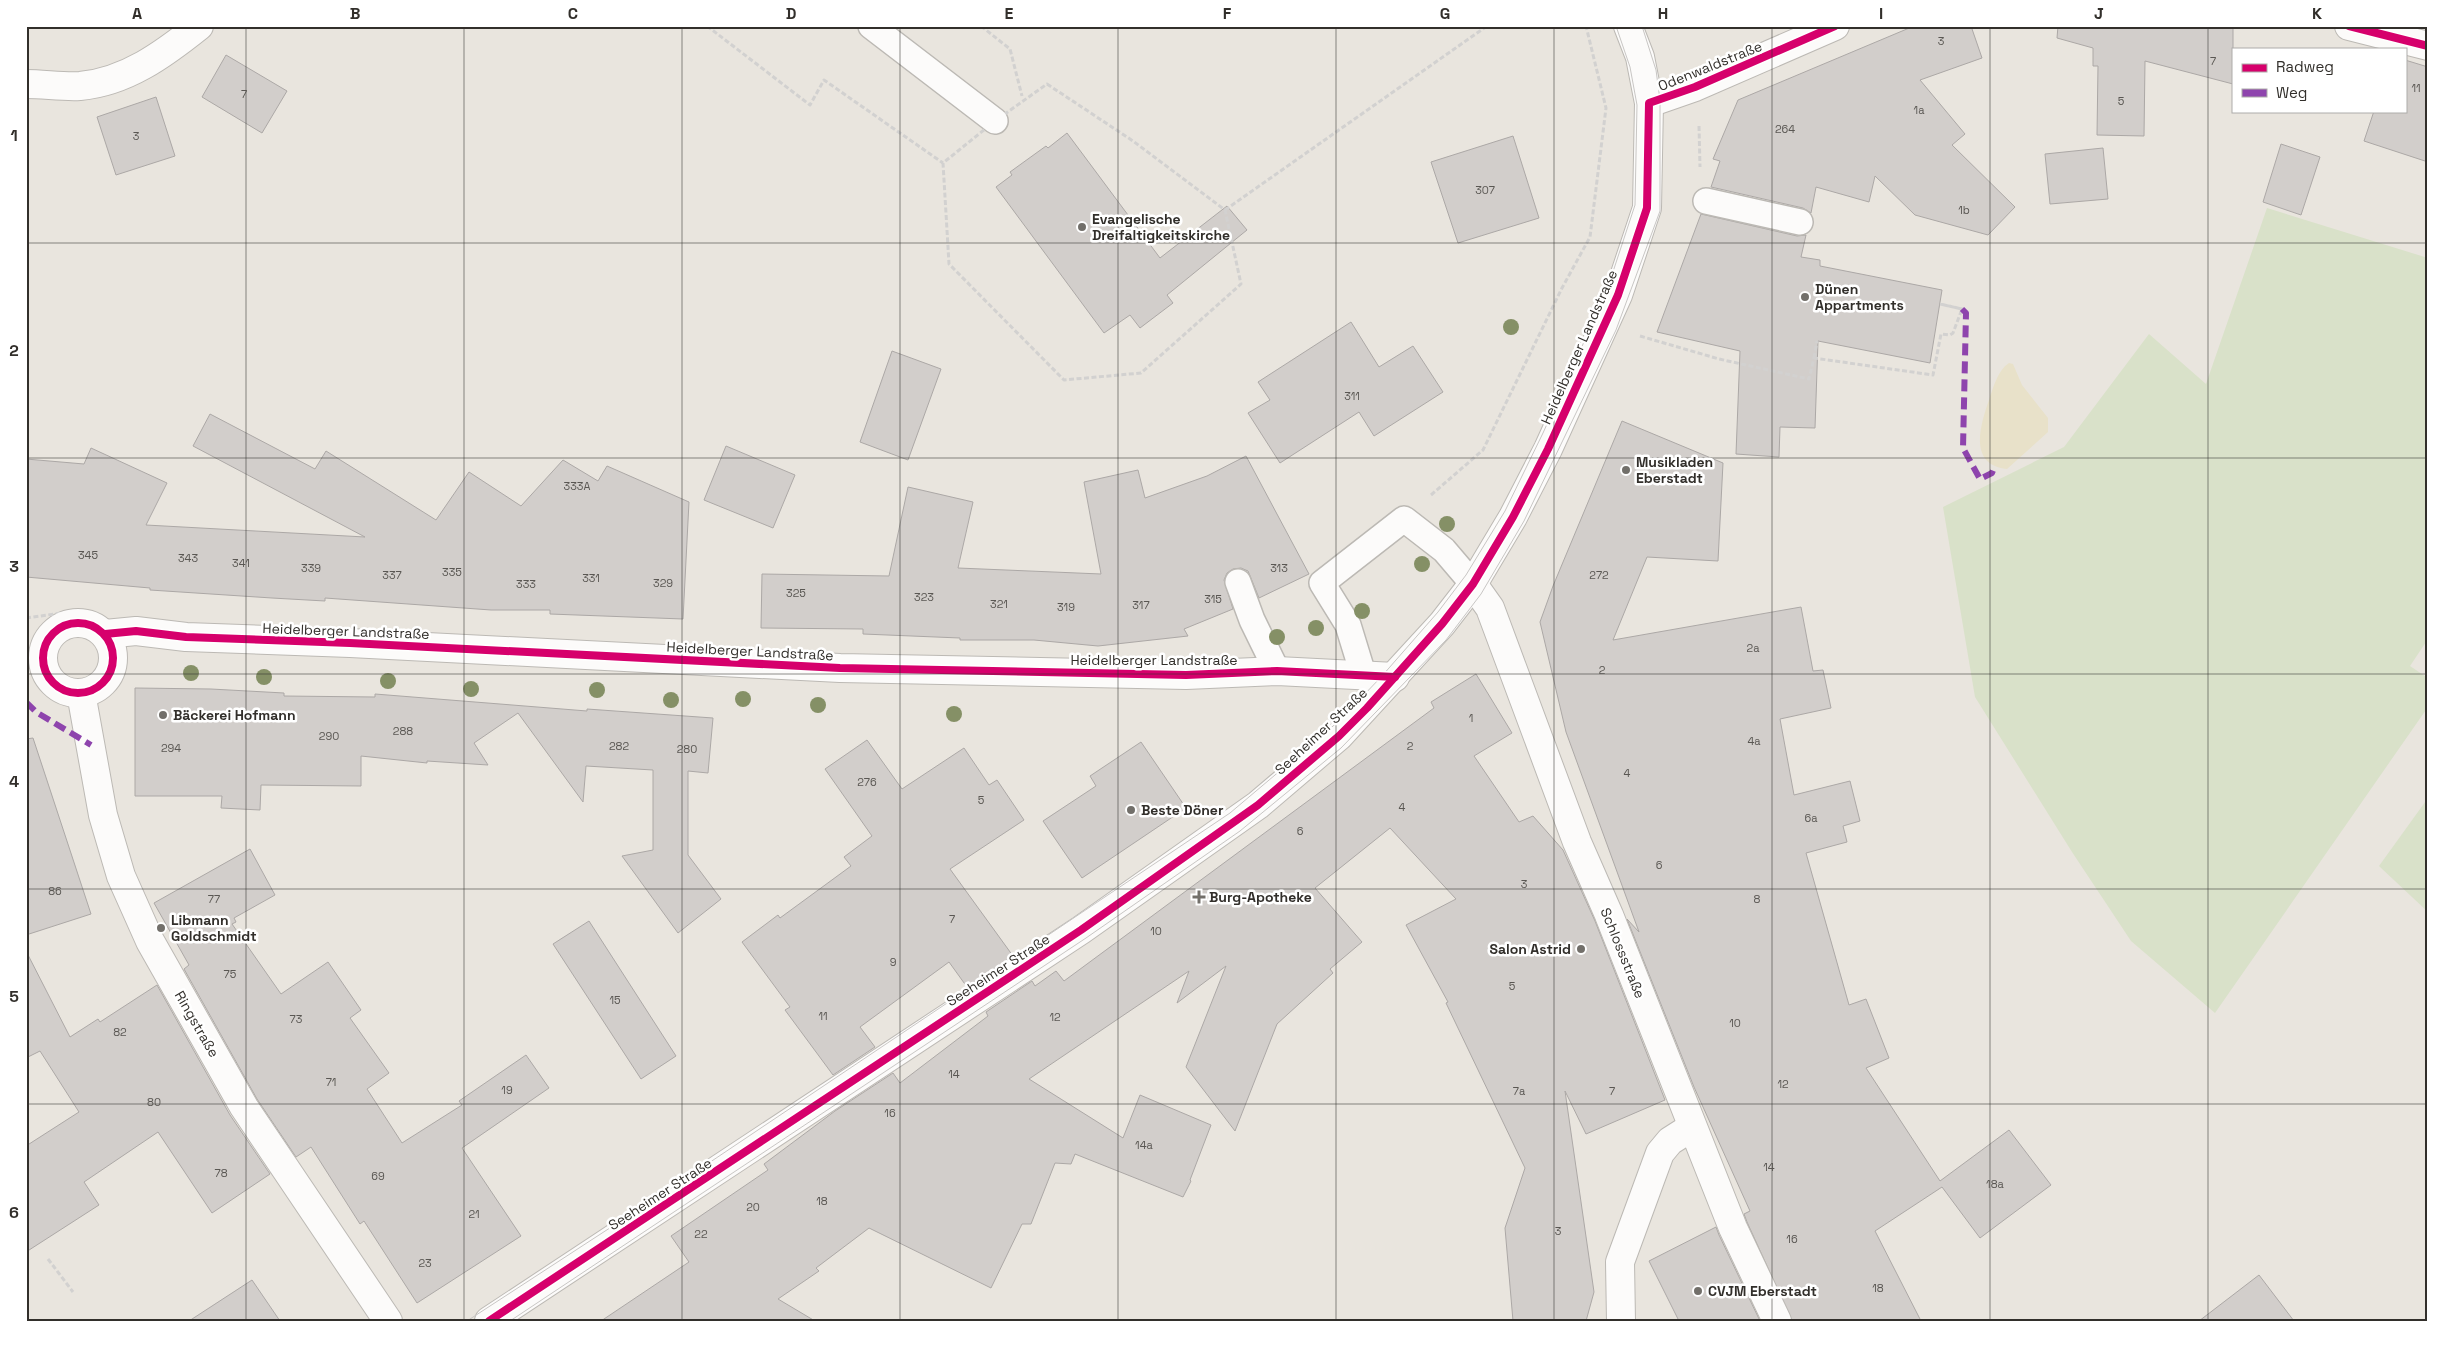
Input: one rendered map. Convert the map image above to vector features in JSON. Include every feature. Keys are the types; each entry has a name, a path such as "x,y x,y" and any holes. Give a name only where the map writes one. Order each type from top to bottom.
{"street":[{"path":"26,84 81,86 125,75 167,52 199,26"},
{"name":"Heidelberger Landstraße","path":"1474,584 1518,509 1604,326 1618,295 1647,208 1649,103 1640,57 1628,26"},
{"name":"Odenwaldstraße","path":"1649,103 1695,87 1836,26"},
{"path":"2349,26 2428,46"},
{"name":"Seeheimer Straße","path":"489,1321 1082,930 1258,805 1339,736 1395,677 1442,624 1474,584"},
{"name":"Schlossstraße","path":"1474,584 1490,608 1573,833 1609,915 1733,1228 1777,1321"},
{"path":"74,622 85,623 105,634 111,644 113,666 108,678 99,687 81,693 64,691 54,685 46,675 35,649 54,632 74,622"},
{"name":"Heidelberger Landstraße","path":"105,634 136,631 186,637 350,643 840,668 1186,675 1277,671 1395,677"},
{"name":"Ringstraße","path":"81,693 103,815 121,876 150,941 244,1107 388,1321"},
{"path":"1621,1321 1620,1262 1660,1153 1670,1141 1692,1127"}],"lane":[{"path":"871,26 995,121"},
{"path":"1706,201 1800,222"},
{"path":"1363,674 1348,625 1322,583 1404,519 1444,550 1474,584"},
{"path":"1238,582 1252,620 1277,671"}],"path":[{"path":"707,26 810,105 824,80 943,163"},
{"path":"981,26 1010,49 1023,102"},
{"path":"1225,210 1487,26"},
{"path":"1404,519 1482,450 1562,288 1590,237 1606,108 1586,26"},
{"path":"1047,84 1133,141 1225,210 1241,284 1141,373 1064,380 948,264 943,163 995,121 1047,84"},
{"path":"1814,358 1933,375 1941,334 1950,335 1953,333 1962,309 1940,304"},
{"path":"1604,326 1719,359 1809,379 1816,341"},
{"path":"48,1259 73,1292"}],"green space":[{"path":"2267,208 2428,258 2428,639 2410,666 2428,678 2428,707 2215,1013 2131,941 2072,852 1975,697 1943,507 2064,447 2149,334 2206,384"},
{"path":"2428,798 2428,912 2379,866"}],"sand":[{"path":"2009,363 2013,364 2022,385 2048,418 2048,432 2007,469 1995,466 1986,460 1980,443 1980,432 1992,390 1999,375"}],"building":[{"path":"1914,26 1971,26 1982,58 1920,80 1965,134 1952,145 2015,207 1988,235 1915,215 1875,176 1869,202 1816,187 1811,213 1803,208 1711,187 1720,161 1713,159 1738,100"},
{"path":"2058,26 2233,26 2232,84 2145,61 2144,136 2097,135 2098,66 2093,66 2093,48 2057,38"},
{"path":"226,55 287,91 262,133 202,97"},
{"path":"2406,60 2428,67 2428,162 2364,141 2374,112 2406,112"},
{"path":"156,97 175,156 116,175 97,117"},
{"name":"Evangelische Dreifaltigkeitskirche","path":"1067,133 1160,258 1227,206 1247,230 1167,295 1173,303 1140,328 1130,315 1104,333 996,187 1012,175 1010,172 1046,146 1048,148"},
{"path":"1513,136 1539,218 1458,243 1431,162"},
{"path":"2281,144 2320,157 2301,215 2263,202"},
{"path":"2103,148 2108,199 2050,204 2045,154"},
{"name":"Dünen Appartments","path":"1701,214 1797,236 1806,235 1801,257 1820,260 1820,266 1942,290 1930,363 1818,341 1815,428 1780,427 1779,457 1736,454 1740,351 1657,332"},
{"path":"1351,322 1379,367 1413,346 1443,392 1374,436 1359,412 1280,463 1248,413 1270,400 1258,382"},
{"path":"892,351 941,369 908,460 860,442"},
{"path":"210,414 315,469 326,451 436,520 469,472 521,506 563,460 598,481 607,466 689,502 683,619 550,614 550,610 491,610 325,598 325,601 272,598 150,590 150,588 26,577 26,459 84,464 91,448 167,483 146,525 365,537 193,446"},
{"path":"1622,421 1723,463 1718,561 1647,557 1613,640 1801,607 1813,671 1823,670 1831,708 1780,719 1794,795 1850,781 1860,821 1843,826 1847,842 1806,853 1849,1005 1866,999 1889,1058 1866,1068 1940,1181 2009,1130 2051,1185 1980,1238 1942,1187 1875,1231 1921,1321 1792,1321 1747,1222 1744,1214 1750,1211 1694,1087 1627,919 1639,932 1566,732 1540,622 1553,586"},
{"path":"726,446 795,475 773,528 704,500"},
{"path":"1246,456 1309,574 1259,598 1248,571 1241,568 1233,569 1227,573 1224,580 1233,609 1184,629 1188,636 1098,646 1034,640 960,640 960,638 863,634 863,629 761,628 762,574 889,576 908,487 973,502 958,568 1101,574 1084,482 1138,470 1145,498 1207,476"},
{"path":"1476,674 1512,733 1474,756 1519,822 1533,816 1563,850 1595,921 1665,1100 1586,1134 1565,1091 1594,1292 1586,1321 1513,1321 1505,1228 1525,1168 1446,1003 1448,1002 1406,925 1456,899 1390,828 1315,888 1362,942 1330,969 1333,973 1277,1024 1235,1131 1186,1067 1226,966 1177,1003 1189,971 1029,1079 1123,1138 1140,1095 1211,1125 1191,1181 1183,1197 1075,1154 1071,1164 1055,1163 1031,1224 1022,1224 991,1288 869,1228 816,1268 819,1271 778,1299 815,1321 601,1321 689,1262 671,1236 768,1170 764,1164 835,1111 893,1073 900,1083 988,1016 986,1012 1032,981 1035,986 1056,971 1064,981 1434,708 1431,702"},
{"path":"135,688 211,689 284,693 284,696 375,697 375,694 587,711 587,709 713,718 708,773 688,771 688,855 721,899 678,933 622,856 653,850 653,770 586,766 583,802 518,713 474,743 488,765 427,761 427,763 361,756 361,786 261,785 260,810 221,808 222,796 135,796"},
{"path":"33,738 91,914 26,935 26,739"},
{"path":"867,740 902,789 964,748 989,785 997,780 1024,820 950,869 1013,956 967,987 949,962 860,1027 875,1047 833,1075 785,1010 790,1007 742,942 778,915 780,918 851,866 844,857 872,836 825,769"},
{"name":"Beste Döner","path":"1141,742 1186,808 1082,878 1043,821 1096,786 1090,776"},
{"path":"250,849 275,895 234,918 236,922 232,924 281,994 328,962 361,1010 350,1018 389,1073 367,1089 402,1143 462,1105 459,1101 526,1055 549,1088 462,1148 521,1236 417,1303 364,1221 360,1224 311,1147 296,1157 257,1099 184,969 189,965 154,903"},
{"path":"589,921 676,1056 641,1079 553,944"},
{"path":"26,951 70,1037 98,1019 100,1022 157,985 230,1115 270,1174 212,1213 158,1132 84,1182 99,1205 26,1252 26,1146 79,1112 40,1051 26,1058"},
{"name":"CVJM Eberstadt","path":"1716,1227 1760,1321 1679,1321 1649,1261"},
{"path":"2259,1275 2294,1321 2199,1321"},
{"path":"252,1280 280,1321 189,1321"}],"tram line":[{"path":"467,1321 685,1179 1230,813 1339,721 1382,676 1438,612 1466,575 1505,511 1543,433 1606,293 1635,205 1637,105 1630,67 1616,26"},
{"path":"510,1321 1086,938 1240,831 1341,748 1446,640 1481,594 1524,521 1616,330 1660,211 1660,100 1656,70 1642,26"}],"marked path":[{"path":"1962,309 1966,313 1963,448 1980,479 1992,473 1994,468"},
{"path":"26,702 36,712 91,745"}],"cycle path":[{"path":"489,1321 1081,930 1258,805 1339,736 1367,708 1442,624 1473,584 1513,517 1548,449 1618,295 1647,208 1649,103 1695,87 1835,26"},
{"path":"2349,26 2428,46"},
{"path":"85,623 98,629 107,638 111,644 113,658 111,672 103,683 92,691 71,693 64,691 53,683 45,672 43,651 45,644 53,633 64,625 85,623"},
{"path":"105,634 136,631 186,637 350,643 840,668 1186,675 1277,671 1395,677"}],"place":[{"name":"Evangelische Dreifaltigkeitskirche","path":"1082,227"},
{"name":"Dünen Appartments","path":"1805,297"},
{"name":"Musikladen Eberstadt","path":"1626,470"},
{"name":"Bäckerei Hofmann","path":"163,715"},
{"name":"Beste Döner","path":"1131,810"},
{"name":"Burg-Apotheke","path":"1199,897"},
{"name":"Libmann Goldschmidt","path":"161,928"},
{"name":"Salon Astrid","path":"1581,949"},
{"name":"CVJM Eberstadt","path":"1698,1291"}]}
